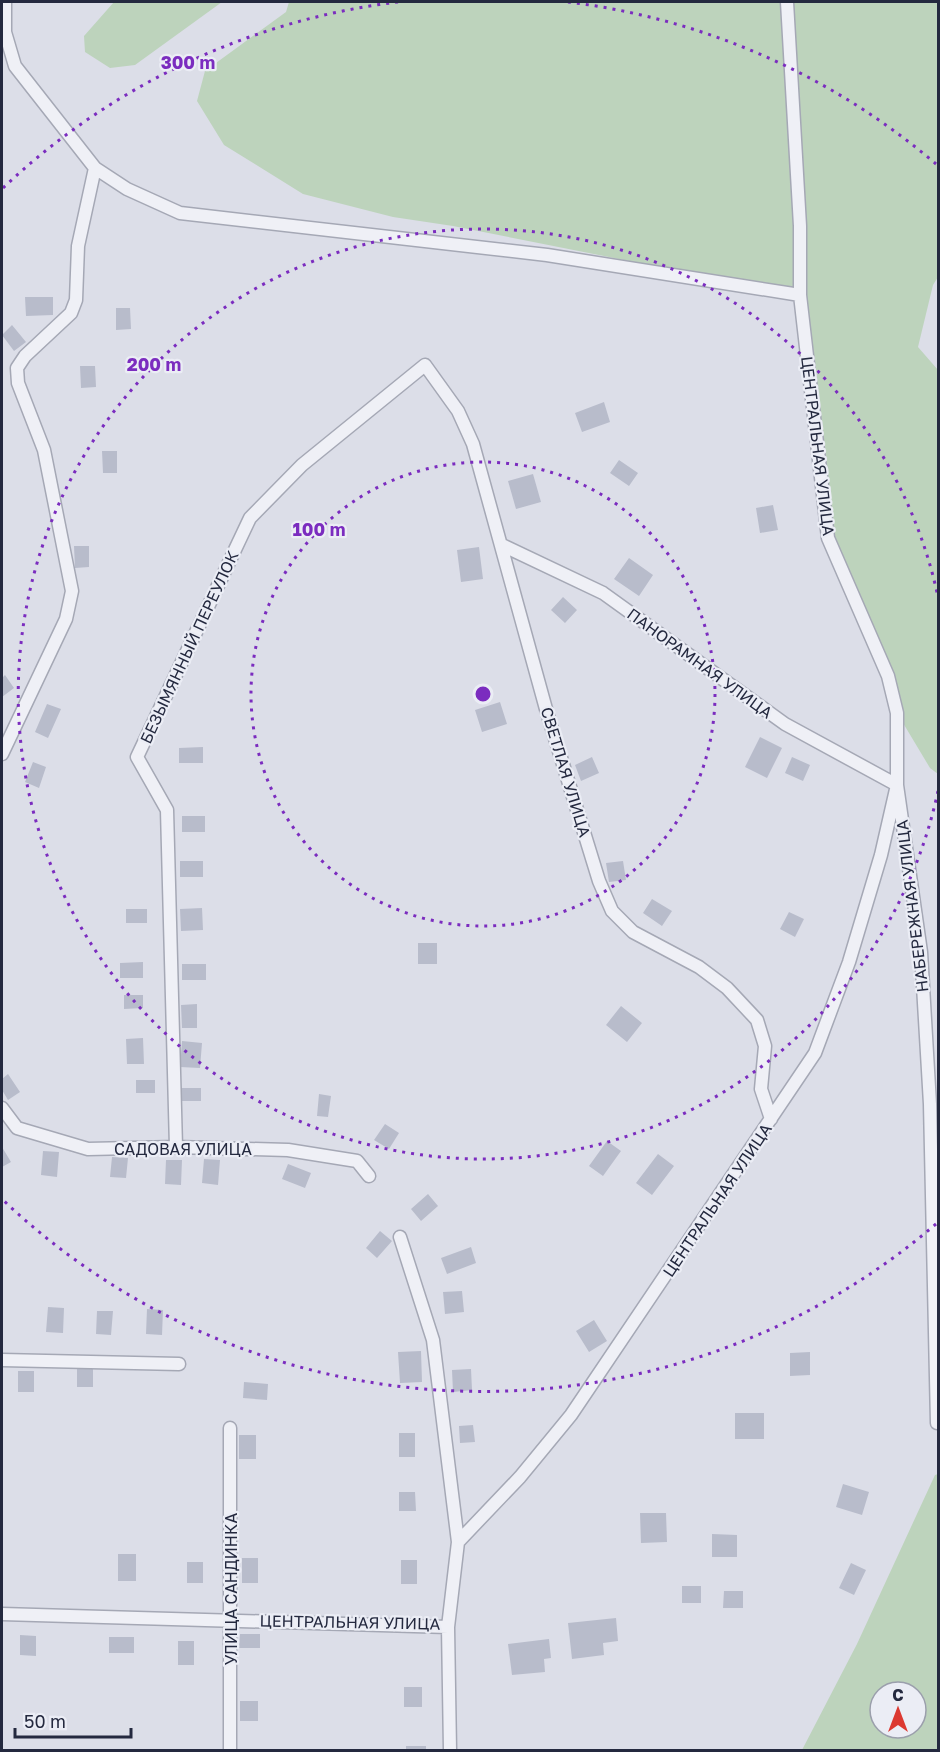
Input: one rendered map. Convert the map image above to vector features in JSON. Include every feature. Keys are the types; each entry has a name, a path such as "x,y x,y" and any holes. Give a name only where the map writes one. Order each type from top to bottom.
{"street":[{"path":"5,2 5,33 15,66 95,168 127,189 180,213 547,255 800,295"},
{"name":"ЦЕНТРАЛЬНАЯ УЛИЦА","path":"2,1614 448,1627 458,1542 520,1477 571,1415 815,1053 852,952 882,855 897,785 897,713 888,676 828,538 800,295 800,226 787,2"},
{"path":"2,754 4,735 66,619 72,591 44,450 18,383 17,368 25,356 63,323 76,300 78,246 95,168"},
{"name":"СВЕТЛАЯ УЛИЦА","path":"425,365 458,411 472,444 550,721 599,881 612,911 633,932 699,967 727,988 758,1020 765,1046 761,1089 771,1119"},
{"name":"БЕЗЫМЯННЫЙ ПЕРЕУЛОК","path":"176,1147 167,810 137,757 250,518 302,465 425,365"},
{"name":"ПАНОРАМНАЯ УЛИЦА","path":"502,544 603,593 785,724 897,785"},
{"name":"НАБЕРЕЖНАЯ УЛИЦА","path":"897,785 921,952 930,1116 937,1423"},
{"name":"САДОВАЯ УЛИЦА","path":"2,1108 17,1128 88,1149 176,1147 288,1150 357,1161 369,1176"},
{"path":"400,1236 433,1340 458,1542"},
{"path":"2,1360 179,1364"},
{"name":"УЛИЦА САНДИНКА","path":"230,1428 230,1750"},
{"path":"448,1627 450,1750"}],"green space":[{"path":"114,2 222,2 135,65 110,68 85,52 84,36"},
{"path":"289,2 938,2 938,277 933,285 918,347 938,370 938,774 930,768 897,713 828,538 800,295 453,226 393,217 303,194 224,145 197,101 205,71 286,12"},
{"path":"938,1474 938,1750 802,1750 857,1644 935,1475"}],"building":[{"path":"25,297 53,297 53,315 26,316"},
{"path":"116,308 130,308 131,329 116,330"},
{"path":"12,325 26,342 14,351 2,335"},
{"path":"80,366 95,366 96,387 81,388"},
{"path":"604,402 610,422 582,432 575,413"},
{"path":"102,451 117,451 117,473 103,473"},
{"path":"619,460 638,473 629,486 610,473"},
{"path":"533,474 541,502 516,509 508,481"},
{"path":"773,505 778,530 760,533 756,508"},
{"path":"74,546 89,546 89,567 75,568"},
{"path":"479,547 483,579 461,582 457,550"},
{"path":"629,558 653,575 639,596 614,579"},
{"path":"563,597 577,610 565,623 551,610"},
{"path":"5,675 14,688 2,697 2,678"},
{"path":"500,702 507,724 482,732 475,710"},
{"path":"47,704 61,709 48,738 35,732"},
{"path":"760,737 782,748 767,778 745,767"},
{"path":"203,747 203,763 179,763 179,748"},
{"path":"592,757 599,773 581,781 575,765"},
{"path":"792,757 810,765 803,781 785,773"},
{"path":"33,762 46,767 39,788 25,782"},
{"path":"182,816 205,816 205,832 182,832"},
{"path":"180,861 203,861 203,877 180,877"},
{"path":"623,861 626,880 609,882 606,863"},
{"path":"652,899 672,911 662,926 643,913"},
{"path":"202,908 203,930 181,931 180,909"},
{"path":"126,909 147,909 147,923 126,923"},
{"path":"789,912 804,919 795,937 780,929"},
{"path":"418,943 437,943 437,964 418,964"},
{"path":"143,962 143,978 120,978 120,963"},
{"path":"182,964 206,964 206,980 182,980"},
{"path":"124,995 143,995 143,1008 124,1009"},
{"path":"197,1004 197,1028 182,1028 181,1005"},
{"path":"621,1006 642,1023 627,1042 606,1025"},
{"path":"143,1038 144,1064 127,1064 126,1039"},
{"path":"182,1041 202,1043 200,1068 180,1067"},
{"path":"8,1074 20,1092 8,1100 2,1090 2,1079"},
{"path":"136,1080 155,1080 155,1093 136,1093"},
{"path":"181,1088 201,1088 201,1101 181,1101"},
{"path":"319,1094 331,1096 328,1117 317,1116"},
{"path":"385,1124 399,1133 389,1149 374,1140"},
{"path":"607,1141 621,1151 603,1176 589,1166"},
{"path":"2,1147 11,1162 2,1167"},
{"path":"43,1151 59,1152 57,1177 41,1175"},
{"path":"658,1154 674,1166 652,1195 636,1183"},
{"path":"112,1157 128,1158 126,1178 110,1177"},
{"path":"204,1159 220,1160 218,1185 202,1183"},
{"path":"166,1160 182,1160 181,1185 165,1184"},
{"path":"288,1164 311,1173 305,1188 282,1179"},
{"path":"428,1194 438,1206 421,1221 411,1209"},
{"path":"380,1231 392,1241 377,1258 366,1248"},
{"path":"471,1247 476,1263 447,1274 441,1258"},
{"path":"462,1291 464,1312 445,1314 443,1292"},
{"path":"48,1307 64,1308 63,1333 46,1332"},
{"path":"147,1309 163,1310 162,1335 146,1334"},
{"path":"97,1311 113,1311 111,1335 96,1334"},
{"path":"594,1320 607,1341 589,1352 576,1331"},
{"path":"421,1351 422,1382 400,1383 398,1352"},
{"path":"810,1352 810,1375 790,1376 790,1353"},
{"path":"77,1366 93,1366 93,1387 77,1387"},
{"path":"471,1369 472,1390 453,1392 452,1370"},
{"path":"18,1371 34,1371 34,1392 18,1392"},
{"path":"244,1382 268,1384 267,1400 243,1398"},
{"path":"735,1413 764,1413 764,1439 735,1439"},
{"path":"473,1425 475,1442 460,1443 459,1426"},
{"path":"399,1433 415,1433 415,1457 399,1457"},
{"path":"239,1435 256,1435 256,1459 239,1459"},
{"path":"843,1484 869,1492 862,1515 836,1507"},
{"path":"399,1492 415,1492 416,1511 399,1511"},
{"path":"640,1513 666,1513 667,1542 641,1543"},
{"path":"712,1534 737,1535 737,1557 712,1557"},
{"path":"118,1554 136,1554 136,1581 118,1581"},
{"path":"242,1558 258,1558 258,1583 242,1583"},
{"path":"401,1560 417,1560 417,1584 401,1584"},
{"path":"187,1562 203,1562 203,1583 187,1583"},
{"path":"851,1563 866,1570 854,1595 839,1588"},
{"path":"682,1586 701,1586 701,1603 682,1603"},
{"path":"724,1591 743,1591 743,1608 723,1608"},
{"path":"616,1618 618,1641 603,1643 604,1655 572,1659 568,1623"},
{"path":"240,1634 260,1634 260,1648 239,1648"},
{"path":"20,1635 36,1636 36,1656 20,1655"},
{"path":"109,1637 134,1637 134,1653 109,1653"},
{"path":"549,1639 551,1658 544,1659 545,1672 512,1675 508,1644"},
{"path":"178,1641 194,1641 194,1665 178,1665"},
{"path":"404,1687 422,1687 422,1707 404,1707"},
{"path":"240,1701 258,1701 258,1721 240,1721"},
{"path":"406,1746 426,1746 426,1750 406,1750"}]}
